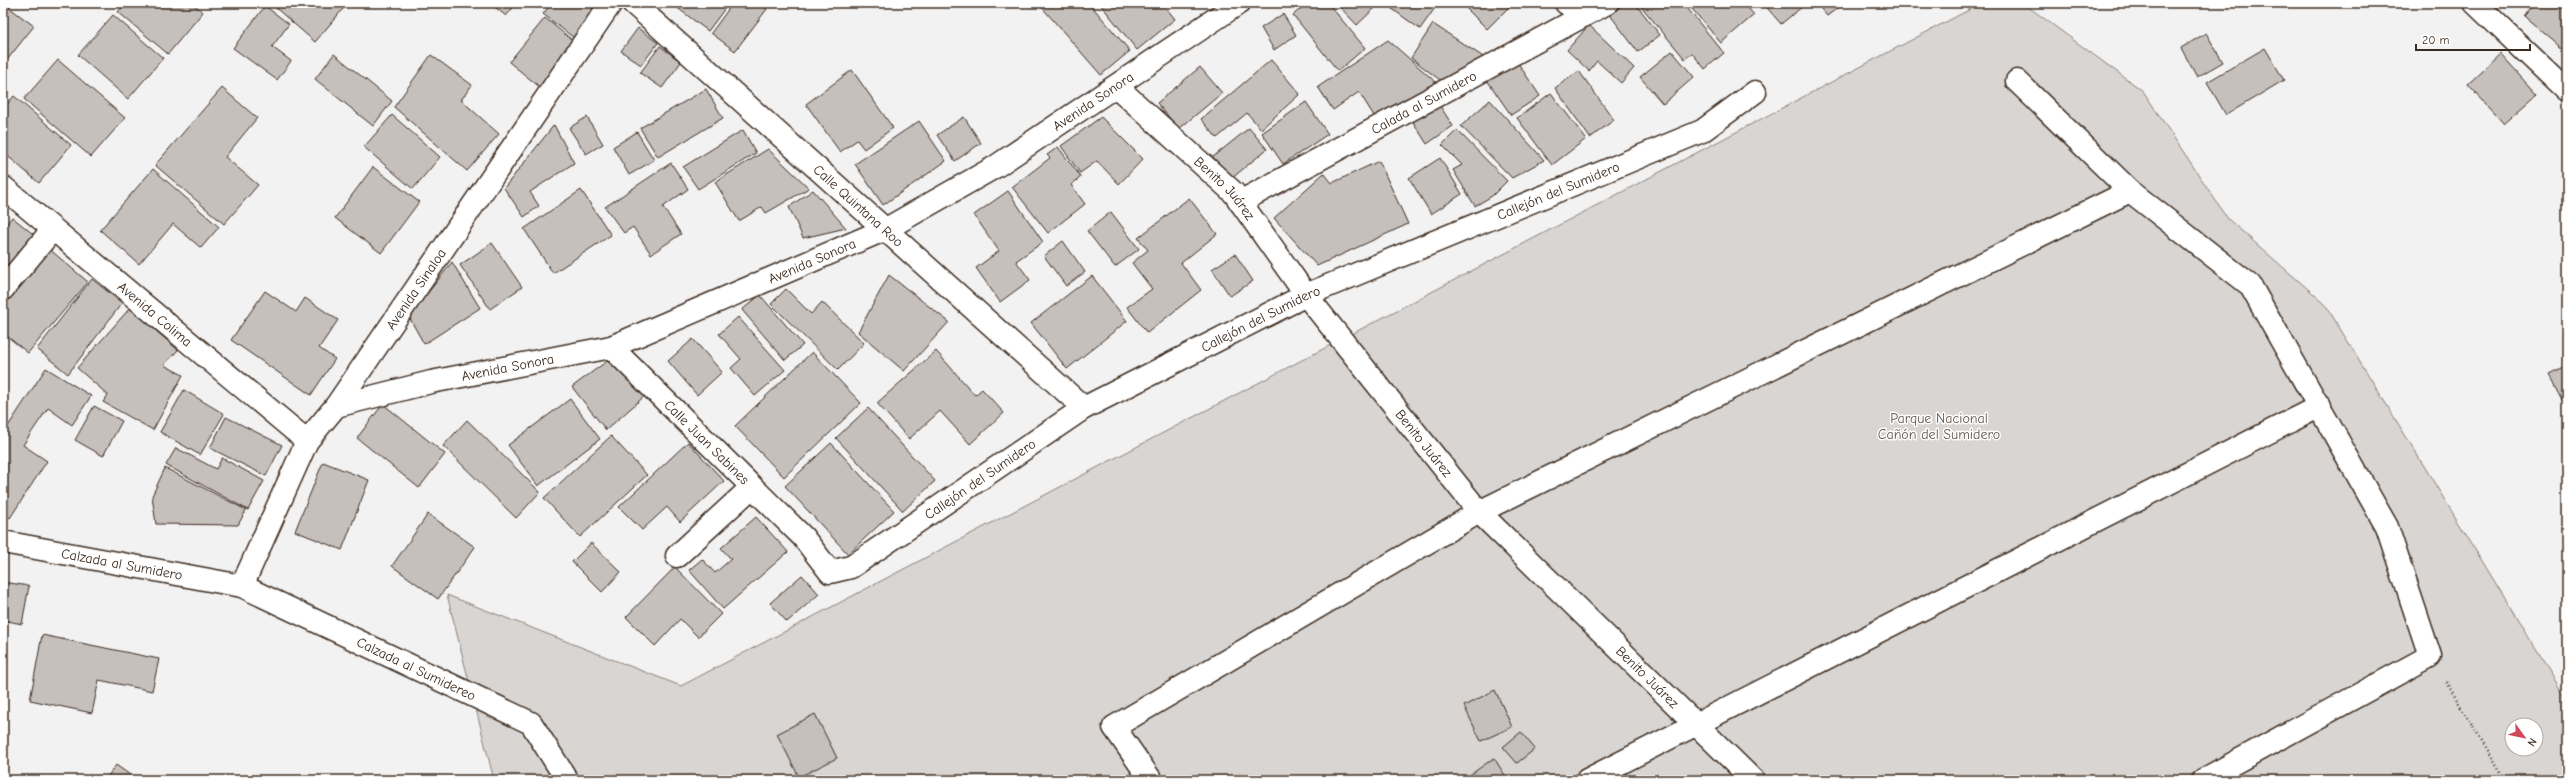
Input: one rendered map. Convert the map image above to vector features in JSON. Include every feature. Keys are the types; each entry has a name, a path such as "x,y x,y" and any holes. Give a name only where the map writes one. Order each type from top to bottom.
{"street":[{"name":"Avenida Sinaloa","path":"242,586 307,440 336,406 611,3"},
{"name":"Calle Quintana Roo","path":"633,3 1084,408"},
{"name":"Avenida Sonora","path":"336,406 431,382 611,347 886,229 995,167 1239,3"},
{"name":"Calada al Sumidero","path":"1240,202 1574,9 1607,3"},
{"path":"2474,3 2567,91"},
{"path":"2017,81 2130,191 2250,285 2320,406 2387,527 2430,656 2203,780"},
{"name":"Benito Juárez","path":"1116,87 1234,193 1306,295 1479,512 1697,723 1753,780"},
{"name":"Callejón del Sumidero","path":"803,537 830,572 851,567 1084,408 1306,295 1702,131 1755,92"},
{"name":"Avenida Colima","path":"3,186 307,440"},
{"path":"1151,780 1114,727 1479,512 2130,191"},
{"path":"3,290 53,229"},
{"name":"Calle Juan Sabines","path":"611,347 803,537"},
{"path":"1587,780 2320,406"},
{"path":"677,556 752,487"},
{"name":"Calzada al Sumidero","path":"3,542 242,586"},
{"name":"Calzada al Sumidereo","path":"242,586 531,723 567,780"}],"path":[{"path":"2430,656 2506,780"}],"green space":[{"name":"Parque Nacional Cañón del Sumidero","path":"1982,3 2023,3 2143,91 2228,219 2325,304 2567,700 2567,780 494,780 447,595 681,686"}],"building":[{"path":"3,3 34,26 3,65"},
{"path":"126,3 192,3 203,12 168,54 118,12"},
{"path":"270,3 348,3 315,42"},
{"path":"490,3 517,3 506,16"},
{"path":"552,3 607,3 578,41 543,14"},
{"path":"671,3 729,3 708,31"},
{"path":"733,3 759,3 767,9 735,51 711,33"},
{"path":"1089,3 1130,51 1101,75 1039,4"},
{"path":"1104,3 1162,3 1175,19 1137,50 1101,5"},
{"path":"1308,3 1328,3 1365,48 1338,71 1293,15"},
{"path":"1336,3 1375,3 1377,6 1357,25"},
{"path":"1384,3 1434,3 1437,5 1420,29"},
{"path":"1461,3 1513,3 1487,29"},
{"path":"1625,3 1635,3 1660,35 1638,52 1610,15"},
{"path":"1643,3 1683,3 1724,53 1705,69 1692,53 1685,59 1640,5"},
{"path":"1744,3 1754,15 1721,43 1688,4"},
{"path":"1763,3 1801,3 1803,6 1781,24"},
{"path":"1816,3 1844,3 1827,16"},
{"path":"2536,3 2567,3 2567,49 2565,51 2524,16"},
{"path":"265,6 289,24 272,47 291,61 277,80 233,48"},
{"path":"1283,14 1296,35 1274,50 1261,28"},
{"path":"113,15 163,58 128,99 78,55"},
{"path":"545,18 577,44 541,88 509,62"},
{"path":"1433,24 1488,60 1448,86 1411,58"},
{"path":"1589,25 1634,68 1621,83 1597,61 1589,71 1567,50"},
{"path":"638,28 658,43 641,65 621,51"},
{"path":"2206,33 2223,62 2197,77 2181,48"},
{"path":"1388,40 1438,84 1405,99 1376,119 1359,92 1333,110 1318,87"},
{"path":"660,46 681,62 662,88 640,73"},
{"path":"2265,48 2284,80 2226,115 2207,82"},
{"path":"1672,51 1694,77 1663,104 1640,77"},
{"path":"334,54 392,101 373,126 315,79"},
{"path":"2500,54 2537,95 2504,124 2468,84"},
{"path":"431,55 472,85 461,100 499,134 467,171 394,107"},
{"path":"58,60 125,118 91,157 24,99"},
{"path":"1271,60 1300,94 1261,129 1247,113 1217,138 1201,119"},
{"path":"1516,60 1540,96 1511,115 1487,80"},
{"path":"1200,67 1222,93 1179,129 1157,103"},
{"path":"852,70 893,128 864,149 857,140 840,152 806,104"},
{"path":"1579,71 1614,120 1590,138 1555,88"},
{"path":"222,88 257,118 225,157 258,185 224,224 155,165"},
{"path":"706,89 723,118 658,157 640,128"},
{"path":"1551,93 1586,139 1552,165 1517,118"},
{"path":"14,96 71,145 39,183 3,152 3,109"},
{"path":"1436,100 1453,126 1427,144 1410,117"},
{"path":"1490,100 1544,160 1512,178 1461,126"},
{"path":"1306,102 1328,134 1283,164 1262,133"},
{"path":"392,115 440,157 413,189 364,147"},
{"path":"587,117 603,144 586,154 569,128"},
{"path":"964,117 981,143 955,161 937,135"},
{"path":"1101,117 1143,159 1119,184 1097,161 1080,173 1061,146"},
{"path":"919,121 946,161 883,205 855,164"},
{"path":"554,125 574,163 530,192 539,206 524,217 504,188"},
{"path":"1249,128 1267,149 1231,179 1213,157"},
{"path":"743,130 756,153 698,189 683,167"},
{"path":"1457,130 1507,181 1492,196 1475,206 1453,170 1462,165 1442,145"},
{"path":"637,132 654,160 629,175 613,147"},
{"path":"1058,147 1081,177 1071,185 1085,204 1048,233 1012,187 1050,158 1047,155"},
{"path":"768,149 809,188 766,213 762,207 739,221 715,182"},
{"path":"1440,158 1462,194 1431,214 1409,178"},
{"path":"1379,161 1408,224 1317,266 1274,218 1324,173 1332,183"},
{"path":"671,163 688,189 663,207 681,234 651,254 633,227 624,233 605,207"},
{"path":"373,167 419,202 381,253 335,218"},
{"path":"153,169 219,227 201,248 173,224 139,264 100,230"},
{"path":"581,190 611,235 553,273 524,229"},
{"path":"813,190 846,228 803,238 789,207"},
{"path":"1008,191 1043,242 1016,261 1030,280 1000,302 976,268 999,251 974,215"},
{"path":"1189,198 1217,234 1181,263 1201,290 1147,333 1127,307 1152,289 1132,263 1148,250 1138,238"},
{"path":"1111,212 1139,249 1115,267 1087,231"},
{"path":"12,217 38,238 3,279 3,228"},
{"path":"1063,241 1085,272 1066,286 1044,256"},
{"path":"492,243 522,287 490,309 460,265"},
{"path":"48,248 88,282 28,353 3,333 3,300"},
{"path":"1235,254 1253,281 1230,296 1212,269"},
{"path":"452,262 480,308 424,344 409,317"},
{"path":"889,275 949,322 904,371 858,332"},
{"path":"1092,276 1127,321 1067,369 1031,323"},
{"path":"92,279 122,303 68,374 37,349"},
{"path":"786,289 811,314 822,302 864,343 838,370 771,304"},
{"path":"265,291 296,312 305,298 338,320 319,348 335,359 311,395 231,340"},
{"path":"760,295 803,345 785,360 742,310"},
{"path":"130,308 178,350 164,365 183,375 153,430 103,402 108,395 77,368"},
{"path":"738,317 785,370 755,396 731,368 741,359 719,334"},
{"path":"693,339 722,372 697,395 668,361"},
{"path":"936,351 975,395 982,389 1004,413 970,444 940,411 909,439 877,403"},
{"path":"812,352 861,403 784,477 735,426"},
{"path":"607,361 647,394 606,430 572,387"},
{"path":"2567,366 2567,409 2549,375"},
{"path":"46,368 91,396 72,425 48,408 23,445 47,461 10,518 3,513 3,434"},
{"path":"184,390 224,414 200,455 160,432"},
{"path":"570,399 600,439 538,486 508,445"},
{"path":"383,404 445,454 419,488 357,438"},
{"path":"94,406 122,421 103,456 75,440"},
{"path":"868,408 935,481 903,511 836,438"},
{"path":"226,417 282,445 266,476 210,448"},
{"path":"467,420 540,492 516,518 443,446"},
{"path":"611,436 647,475 580,537 544,498"},
{"path":"688,442 724,481 680,522 667,507 642,530 619,507"},
{"path":"831,443 894,511 848,554 785,486"},
{"path":"176,448 216,469 222,458 264,481 248,510 166,465"},
{"path":"323,462 369,480 342,550 295,531"},
{"path":"165,468 246,510 238,525 156,524 152,496"},
{"path":"428,514 475,547 438,599 392,566"},
{"path":"756,517 788,552 723,609 689,570 702,559 715,573 731,559 721,548"},
{"path":"591,543 621,572 602,592 572,562"},
{"path":"675,567 721,614 698,637 680,619 655,646 626,617"},
{"path":"802,575 819,594 787,622 770,603"},
{"path":"3,582 29,586 22,624 3,620"},
{"path":"42,635 159,659 152,691 99,680 92,713 30,700"},
{"path":"1495,690 1512,727 1481,741 1464,706"},
{"path":"815,714 837,758 799,777 777,734"},
{"path":"1521,732 1535,749 1517,763 1503,747"},
{"path":"1494,758 1508,780 1469,780 1467,777"},
{"path":"116,765 133,777 131,780 105,780"}]}
